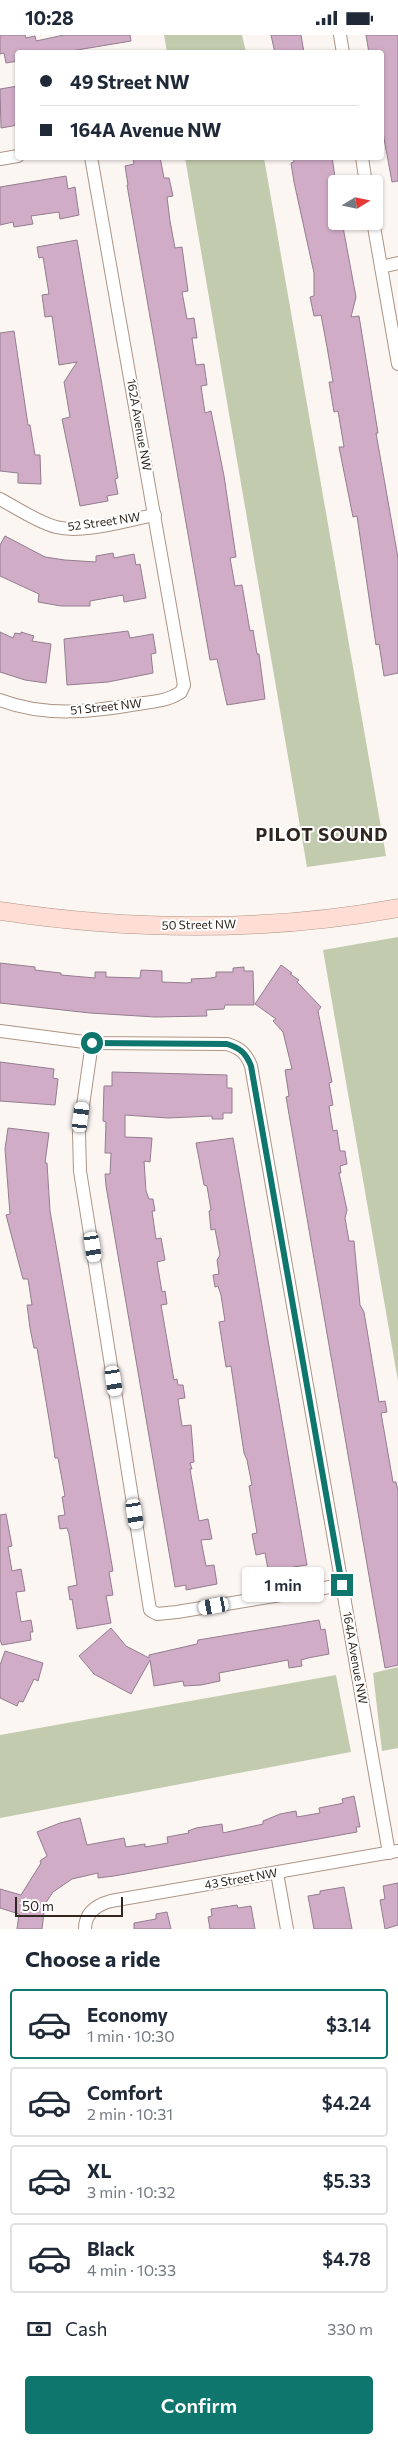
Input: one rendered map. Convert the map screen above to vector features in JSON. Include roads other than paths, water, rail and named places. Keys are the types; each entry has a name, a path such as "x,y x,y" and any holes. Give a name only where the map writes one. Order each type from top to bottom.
{"main road":[{"name":"50 Street NW","path":"0,911 120,924 206,926 311,921 398,908"}],"street":[{"path":"340,35 342,50"},
{"path":"0,159 15,157"},
{"name":"162A Avenue NW","path":"92,160 184,676 181,692"},
{"path":"362,160 365,175"},
{"path":"375,230 398,364"},
{"path":"381,267 398,263"},
{"name":"52 Street NW","path":"0,499 47,524 65,529 155,515"},
{"name":"51 Street NW","path":"0,700 29,709 85,711 160,701 181,692"},
{"path":"0,1031 92,1043 79,1133 80,1171 150,1609 157,1614 177,1613 342,1585"},
{"name":"164A Avenue NW","path":"92,1043 227,1044 243,1051 251,1066 342,1585 394,1852"},
{"name":"43 Street NW","path":"85,1929 88,1915 94,1907 111,1901 394,1852"},
{"path":"277,1873 286,1929"}],"district":[{"name":"PILOT SOUND","path":"322,835"}]}
